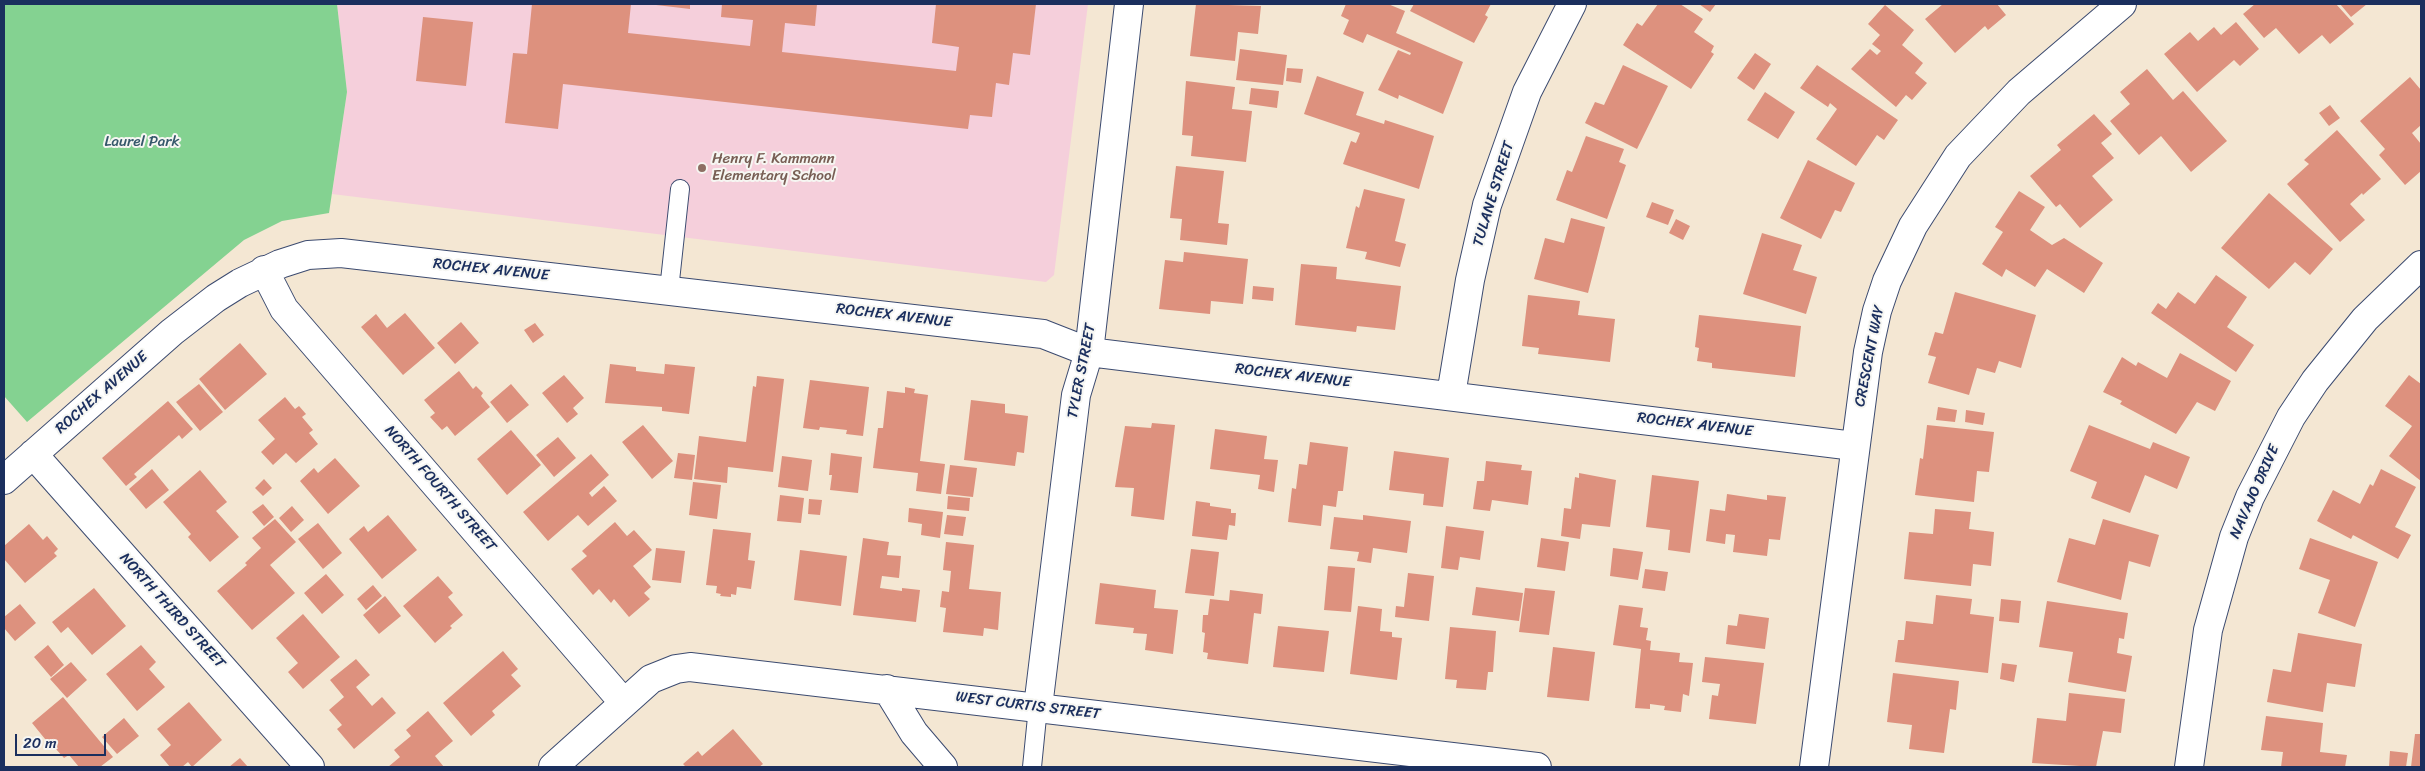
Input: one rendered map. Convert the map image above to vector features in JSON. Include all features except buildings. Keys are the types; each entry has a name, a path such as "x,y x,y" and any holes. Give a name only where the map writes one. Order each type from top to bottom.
{"street":[{"name":"TYLER STREET","path":"1038,707 1076,395 1089,352 1129,4"},
{"name":"TULANE STREET","path":"1450,394 1470,280 1488,205 1528,92 1572,4"},
{"name":"CRESCENT WAY","path":"1814,767 1854,446 1868,352 1877,311 1899,254 1926,202 1958,156 1997,113 2122,4"},
{"name":"ROCHEX AVENUE","path":"4,480 196,313 216,298 264,270 308,255 341,253 1043,334 1089,352 1450,394 1854,446"},
{"name":"NAVAJO DRIVE","path":"2189,767 2208,630 2234,537 2250,497 2291,417 2315,382 2365,319 2421,265"},
{"name":"NORTH FOURTH STREET","path":"264,270 284,309 624,703"},
{"name":"NORTH THIRD STREET","path":"33,454 310,767"},
{"name":"WEST CURTIS STREET","path":"553,767 651,679 676,669 690,667 1537,767"},
{"path":"887,689 914,733 943,767"}],"lane":[{"path":"668,290 680,188"},
{"path":"1032,767 1038,707"}],"shaded area":[{"name":"Henry F. Kammann Elementary School","path":"337,4 1088,4 1054,275 1046,282 332,194 347,92"}],"green space":[{"name":"Laurel Park","path":"4,4 337,4 347,92 329,213 282,221 244,240 27,422 4,396"}],"place":[{"name":"Henry F. Kammann Elementary School","path":"702,168"}]}
